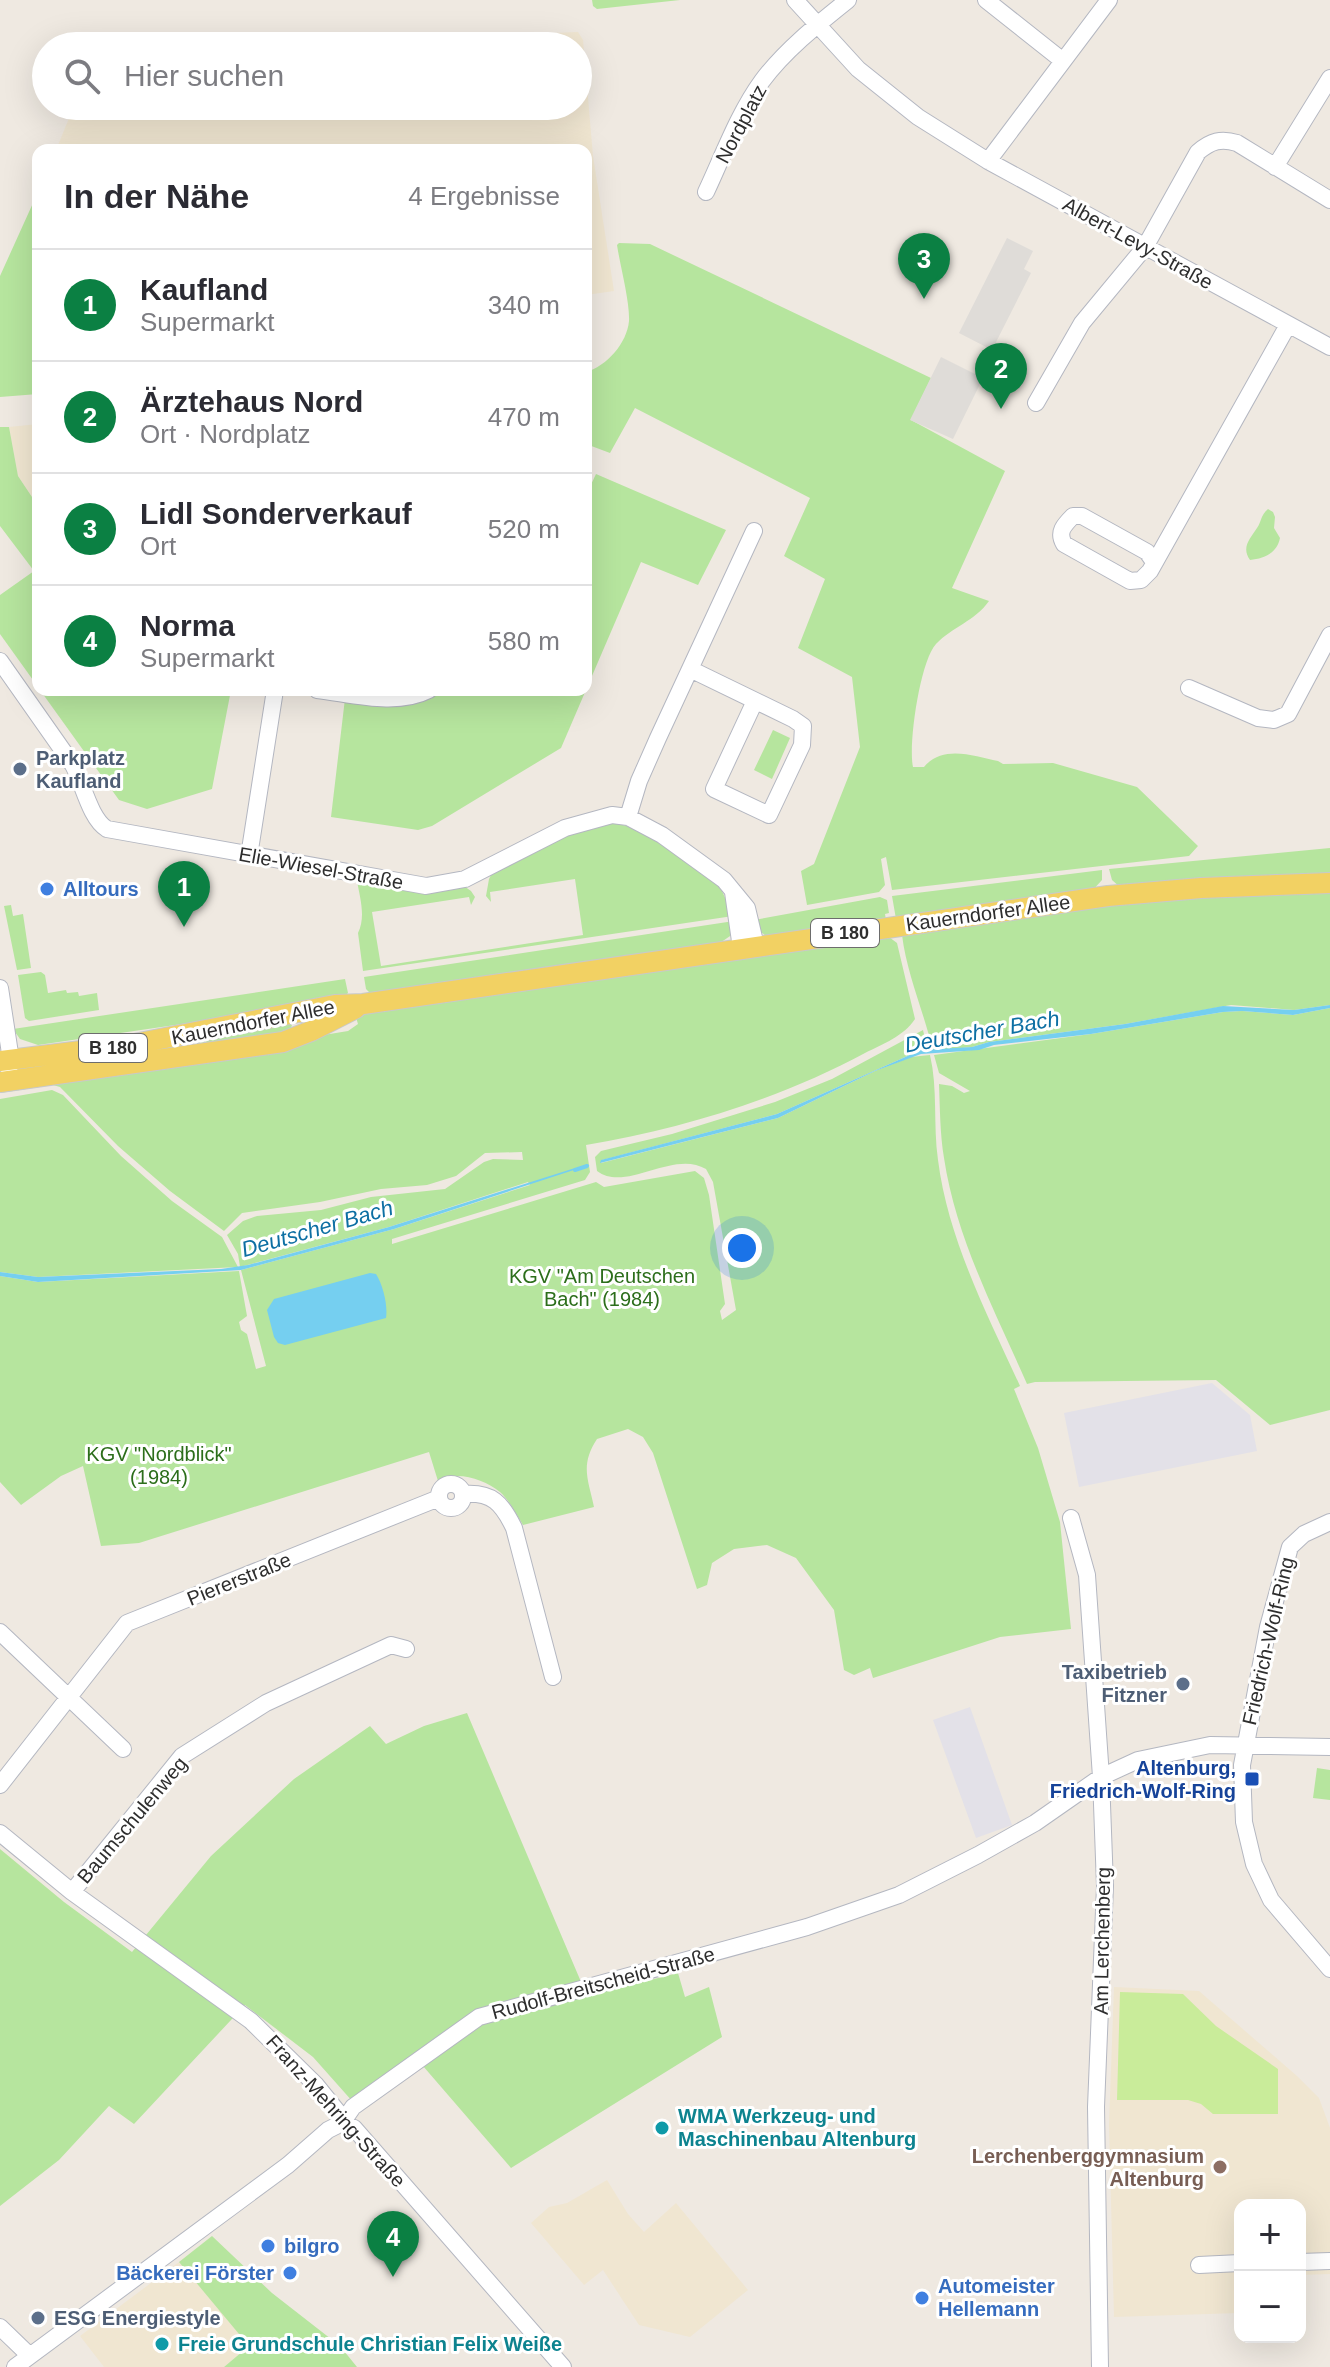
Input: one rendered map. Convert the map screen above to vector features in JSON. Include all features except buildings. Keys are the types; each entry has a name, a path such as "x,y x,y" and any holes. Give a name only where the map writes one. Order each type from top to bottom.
{"main road":[{"name":"Kauerndorfer Allee","path":"3,1073 299,1012 749,947 1108,896 1201,888 1330,883"}],"street":[{"name":"Albert-Levy-Straße","path":"795,0 858,69 906,107 988,161 1330,347"},
{"path":"817,26 848,0"},
{"path":"986,0 1063,61"},
{"path":"988,161 1109,0"},
{"name":"Nordplatz","path":"706,192 761,82 817,26"},
{"path":"1275,167 1330,78"},
{"path":"1036,403 1082,323 1145,247 1198,152 1210,142 1226,140 1237,143 1330,200"},
{"path":"1154,562 1147,552 1082,516 1073,516 1061,530 1060,538 1064,544 1130,581 1141,580 1154,562 1288,325"},
{"path":"749,947 733,891 724,880 694,855 628,817 640,779 754,531"},
{"path":"1189,688 1258,718 1274,720 1288,714 1330,635"},
{"name":"Elie-Wiesel-Straße","path":"0,661 73,765 99,825 118,832 400,884 435,886 476,874 565,828 612,815 628,817"},
{"path":"690,669 793,719 803,726 802,745 769,815 714,789 755,701"},
{"path":"249,856 274,696"},
{"path":"368,696 394,699 413,696"},
{"path":"0,988 3,1073"},
{"name":"Piererstraße","path":"0,1785 127,1623 439,1498 442,1487 449,1484 460,1487 464,1494 482,1492 492,1498 514,1528 553,1677"},
{"name":"Am Lerchenberg","path":"1071,1518 1087,1575 1105,1886 1096,2107 1100,2367"},
{"name":"Friedrich-Wolf-Ring","path":"1330,1522 1304,1534 1290,1547 1277,1587 1244,1744 1330,1747"},
{"path":"0,1632 123,1749"},
{"name":"Baumschulenweg","path":"72,1892 182,1756 266,1703 391,1645 406,1649"},
{"path":"1244,1744 1243,1810 1254,1864 1271,1900 1330,1969"},
{"name":"Rudolf-Breitscheid-Straße","path":"15,2367 288,2165 328,2130 342,2123 353,2107 479,2017 807,1927 899,1895 1035,1823 1101,1777 1138,1760 1210,1745 1244,1744"},
{"name":"Franz-Mehring-Straße","path":"0,1833 72,1892 251,2021 316,2085 337,2111 342,2123 354,2128 563,2367"},
{"path":"1306,2262 1330,2261"},
{"path":"1199,2265 1234,2263"},
{"path":"0,2327 30,2356"}],"shaded area":[{"path":"68,120 590,120 592,144 58,144"},
{"path":"592,144 593,156 614,291 592,294"},
{"path":"1007,238 1033,251 1024,269 1031,273 992,350 959,333"},
{"path":"941,357 983,378 953,439 910,420"},
{"path":"32,425 32,497 18,476 9,427"},
{"path":"1212,1383 1250,1415 1257,1451 1079,1487 1064,1413"},
{"path":"970,1707 1012,1825 976,1838 933,1720"},
{"name":"Lerchenberggymnasium Altenburg","path":"1114,1987 1199,1991 1319,2098 1330,2128 1330,2274 1306,2275 1306,2199 1234,2199 1234,2313 1114,2317 1109,2124"},
{"path":"607,2180 628,2214 644,2232 676,2203 748,2290 690,2337 639,2325 603,2270 584,2285 531,2223 549,2207 567,2203"},
{"path":"179,2262 250,2346 224,2367 104,2367 80,2336"}],"green space":[{"path":"592,0 680,0 597,9"},
{"path":"32,205 32,394 0,397 0,276"},
{"path":"650,244 931,378 911,420 1005,471 952,588 989,601 977,614 942,638 930,653 917,704 912,741 913,767 924,767 940,756 959,754 1003,764 1053,763 1137,787 1198,846 1189,856 892,890 886,857 881,859 885,885 879,892 807,905 801,871 814,864 860,747 852,677 798,648 825,579 784,556 810,498 635,408 610,453 592,446 592,370 615,352 629,321 617,245"},
{"path":"0,427 9,427 18,476 32,497 32,568 0,526"},
{"path":"596,474 726,530 698,585 641,562 592,676 592,482"},
{"path":"1268,509 1273,512 1274,528 1280,538 1269,554 1250,560 1246,551 1248,543"},
{"path":"32,572 32,679 0,634 0,595"},
{"path":"44,696 230,696 212,789 147,809 119,800"},
{"path":"345,696 583,696 561,748 432,826 418,830 331,817"},
{"path":"773,730 790,738 772,779 754,770"},
{"path":"614,823 640,829 713,880 722,891 733,916 363,971 358,933 362,907 357,881 422,891 461,884 475,897 471,905 469,897 372,912 381,966 583,935 575,879 490,892 491,902 486,896 489,879 493,871 552,842 598,825"},
{"path":"1330,848 1330,877 1122,889 1112,880 1109,869"},
{"path":"1102,870 1102,880 1091,892 896,919 892,896"},
{"path":"1330,890 1330,1005 1294,1010 1231,1005 972,1047 933,1051 902,935 1141,900"},
{"path":"880,897 887,900 889,913 885,914 886,920 766,936 754,920"},
{"path":"11,905 13,916 23,914 31,968 17,970 4,906"},
{"path":"734,921 733,934 717,945 373,996 366,989 364,977"},
{"path":"889,937 897,943 915,1019 893,1039 833,1070 764,1098 694,1121 586,1145 590,1172 585,1180 392,1239 392,1244 596,1182 604,1187 695,1171 704,1178 709,1195 725,1304 720,1311 722,1320 736,1310 713,1182 706,1169 693,1164 679,1164 636,1175 609,1176 597,1171 595,1157 601,1151 672,1134 775,1102 832,1079 923,1030 928,1051 921,1050 777,1114 602,1160 601,1163 778,1118 875,1071 911,1057 930,1055 937,1147 950,1219 970,1276 1020,1386 1014,1389 1038,1448 1060,1522 1071,1629 1000,1637 873,1678 870,1668 854,1675 844,1670 834,1610 796,1558 767,1545 734,1549 712,1563 707,1585 697,1589 653,1453 643,1437 628,1429 597,1439 592,1448 587,1472 594,1507 523,1525 503,1495 486,1483 461,1476 438,1481 429,1452 139,1543 101,1546 83,1466 61,1476 21,1505 0,1482 0,1276 38,1282 239,1271 247,1316 239,1322 241,1330 247,1334 256,1369 266,1366 241,1270 394,1229 530,1185 528,1182 389,1227 240,1267 238,1254 227,1235 243,1221 257,1216 321,1210 371,1197 445,1189 484,1162 493,1159 523,1160 522,1152 485,1153 456,1176 427,1185 381,1189 320,1202 242,1213 224,1231 170,1191 118,1146 60,1087 53,1085 0,1093 0,1088 348,1031 358,1024 355,1014"},
{"path":"41,972 45,975 48,993 66,990 67,993 78,992 79,996 97,993 99,1010 29,1021 25,1018 18,975"},
{"path":"345,979 348,993 340,1001 38,1045 20,1039 13,1029"},
{"path":"1330,1008 1330,1410 1270,1425 1216,1380 1027,1384 967,1245 944,1158 939,1084 952,1086 964,1093 970,1091 939,1073 934,1055 1223,1012 1293,1015"},
{"path":"290,1023 290,1031 34,1068 34,1066"},
{"path":"52,1090 63,1095 121,1156 172,1201 222,1237 238,1267 38,1277 0,1272 0,1099"},
{"path":"467,1713 587,1996 678,1973 685,1997 709,1987 722,2037 511,2168 423,2066 361,2111 313,2057 245,2005 134,2124 109,2106 59,2160 0,2206 0,1849 64,1902 132,1952 211,1856 294,1779 370,1726 386,1744 424,1726"},
{"path":"1317,1768 1330,1770 1330,1800 1313,1798"},
{"path":"1120,1992 1183,1994 1216,2026 1278,2069 1278,2114 1213,2114 1201,2104 1188,2100 1117,2100"},
{"path":"212,2236 272,2293 340,2346 357,2367 224,2367 249,2346 179,2262"}],"water":[{"path":"1330,1005 1330,1008 1293,1015 1223,1012 1091,1034 994,1045 979,1050 921,1054 875,1071 778,1118 600,1163 601,1160 777,1114 921,1050 972,1047 1223,1006 1294,1010"},
{"path":"580,1168 394,1229 241,1270 38,1282 0,1276 0,1272 38,1277 221,1269 248,1265 389,1227"},
{"path":"376,1274 381,1284 386,1301 386,1318 285,1345 278,1343 267,1310 274,1299"}],"waterway":[{"name":"Deutscher Bach","path":"575,1170 587,1166"}],"place":[{"name":"Lidl Sonderverkauf","path":"924,299"},
{"name":"Ärztehaus Nord","path":"1001,409"},
{"name":"Parkplatz Kaufland","path":"20,769"},
{"name":"Alltours","path":"47,889"},
{"name":"Kaufland","path":"184,927"},
{"name":"Taxibetrieb Fitzner","path":"1183,1684"},
{"name":"Altenburg, Friedrich-Wolf-Ring","path":"1252,1779"},
{"name":"WMA Werkzeug- und Maschinenbau Altenburg","path":"662,2128"},
{"name":"Lerchenberggymnasium Altenburg","path":"1220,2167"},
{"name":"bilgro","path":"268,2246"},
{"name":"Bäckerei Förster","path":"290,2273"},
{"name":"Norma","path":"393,2277"},
{"name":"Automeister Hellemann","path":"922,2298"},
{"name":"ESG Energiestyle","path":"38,2318"},
{"name":"Freie Grundschule Christian Felix Weiße","path":"162,2344"}],"park label":[{"name":"KGV \"Am Deutschen Bach\" (1984)","path":"602,1288"},
{"name":"KGV \"Nordblick\" (1984)","path":"159,1466"}]}
